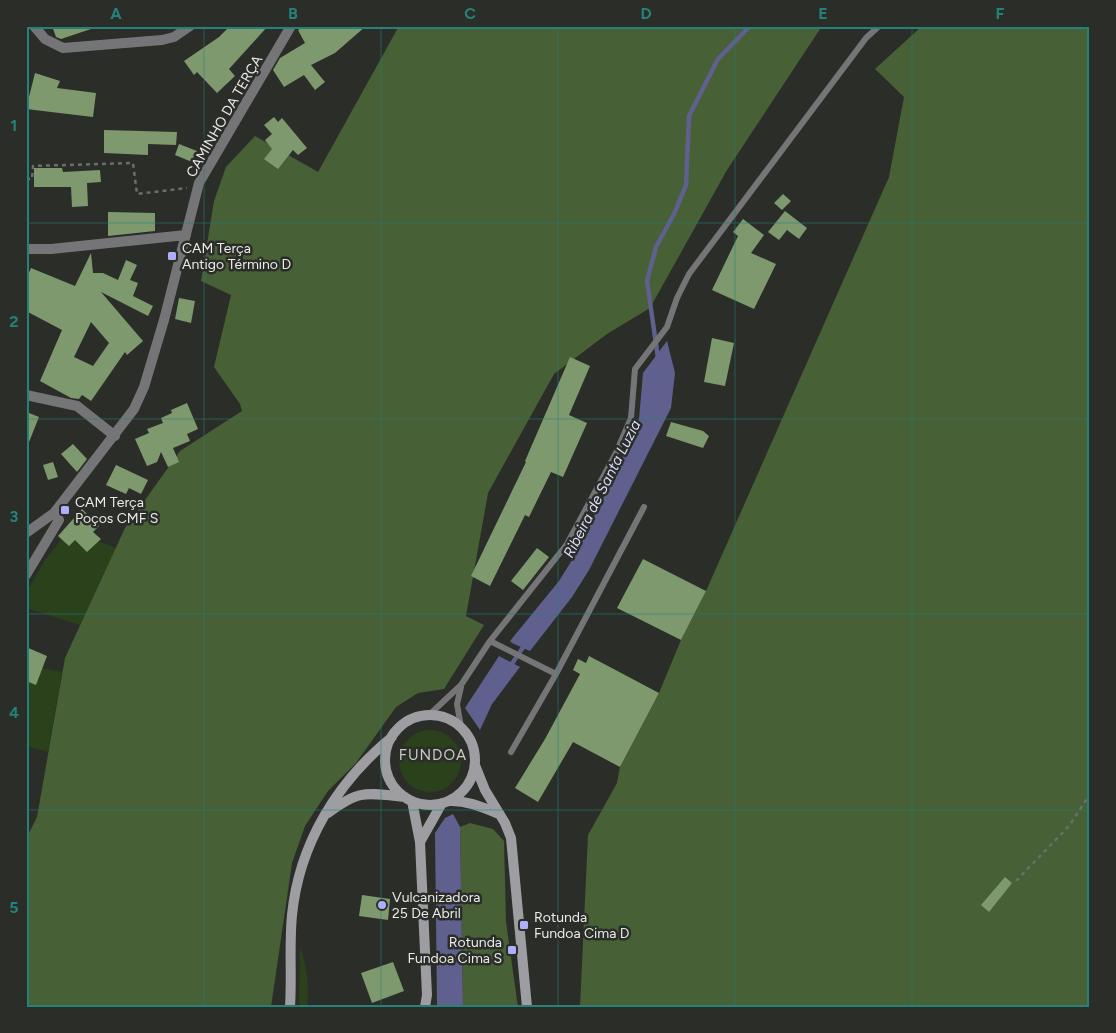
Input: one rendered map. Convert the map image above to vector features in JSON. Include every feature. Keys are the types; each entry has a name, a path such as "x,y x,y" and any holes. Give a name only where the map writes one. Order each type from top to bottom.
{"main road":[{"path":"290,1007 292,916 299,872 309,843 322,817 370,755 392,737 407,721 428,715 438,716 458,725 472,745 475,765 485,790 511,838 527,1007"},
{"path":"392,737 386,753 387,770 394,786 409,799 420,842 427,995 425,1007"},
{"path":"420,842 448,801 469,783 475,765"},
{"path":"322,817 356,794 368,793 409,799 424,804 448,801 500,815"}],"street":[{"path":"34,26 45,39 63,48 162,40 174,37 190,26"},
{"name":"CAMINHO DA TERÇA","path":"26,533 54,513 134,409 144,387 199,183 291,26"},
{"path":"26,249 50,249 186,235"},
{"path":"26,395 77,406 115,436"},
{"path":"26,575 59,520 54,513"}],"lane":[{"path":"428,715 462,685 490,642 567,544 631,418 636,370 641,360 667,327 688,274 866,38 879,26"},
{"path":"511,752 556,674 644,507"},
{"path":"490,642 556,674"},
{"path":"458,725 457,704 462,685"}],"path":[{"path":"26,122 26,127"},
{"path":"26,179 32,179 33,166 133,163 137,194 186,188"},
{"path":"1016,881 1069,826 1090,794"}],"green space":[{"path":"399,26 822,26 727,170 650,308 607,334 554,374 488,493 466,616 484,625 444,689 418,693 396,707 356,763 328,791 305,826 292,863 271,1007 26,1007 29,991 26,985 26,839 37,817 65,658 125,528 180,451 242,411 240,404 214,367 231,295 201,281 214,201 226,167 255,136 318,172"},
{"path":"922,26 1090,26 1090,1007 580,1007 588,835 617,783 620,767 659,693 681,640 706,591 889,177 904,97 875,69"},
{"path":"69,530 116,548 80,625 26,608 26,593 45,560"},
{"path":"26,665 62,672 48,752 26,746"},
{"path":"424,730 436,730 452,739 459,749 461,761 459,773 452,783 436,792 424,792 413,787 404,778 399,767 399,755 404,744 413,735"},
{"path":"470,823 493,829 504,841 506,922 518,1007 463,1007 460,827"},
{"path":"300,947 307,976 307,1007 299,1007"}],"water":[{"path":"667,341 675,373 671,408 589,570 572,597 530,651 512,643 510,641 559,581 577,552 635,431 639,419 643,373"},
{"path":"499,656 520,667 492,704 480,730 465,708"},
{"path":"453,814 460,827 463,1007 437,1007 435,833 445,818"}],"building":[{"path":"52,26 94,26 94,28 61,39 56,37"},
{"path":"230,26 268,26 229,69 235,76 217,93 197,72 194,75 184,61 219,37"},
{"path":"305,26 366,26 335,53 311,65 325,82 315,90 304,75 284,87 273,70 280,58 305,43 298,30"},
{"path":"35,73 60,81 57,88 96,93 93,117 26,109"},
{"path":"274,117 278,122 282,118 307,148 298,155 293,150 278,169 264,159 272,149 265,140 272,134 264,125"},
{"path":"104,130 177,132 176,145 148,144 148,155 104,153"},
{"path":"179,144 197,151 192,162 175,155"},
{"path":"34,168 62,168 63,172 100,170 101,182 87,183 88,206 72,207 71,187 34,187"},
{"path":"783,194 791,201 782,210 774,203"},
{"path":"785,211 807,228 799,239 787,230 779,240 768,232"},
{"path":"108,212 155,213 155,231 108,236"},
{"path":"743,219 764,235 751,253 776,264 754,309 712,290 738,236 733,232"},
{"path":"91,253 93,273 103,273 118,280 126,260 137,265 130,280 138,283 133,296 153,306 148,316 101,292 143,341 127,355 125,352 91,401 82,395 79,399 71,398 40,381 62,330 26,311 26,280 31,268 75,286","holes":["91,322 109,343 93,366 74,357"]},
{"path":"179,298 195,301 191,323 175,319"},
{"path":"712,338 734,343 725,386 704,382"},
{"path":"570,357 590,366 569,415 587,423 563,477 551,472 529,517 525,515 490,586 471,576 526,462"},
{"path":"187,403 198,429 187,434 190,441 173,448 179,462 168,467 161,452 157,462 147,466 135,439 149,433 147,429 163,423 161,418 172,413 171,410"},
{"path":"29,413 39,417 27,447 26,419"},
{"path":"671,422 703,431 709,436 703,448 666,436"},
{"path":"73,444 87,459 77,472 61,454"},
{"path":"53,462 58,477 48,480 43,465"},
{"path":"116,465 148,480 141,494 129,488 126,494 106,485"},
{"path":"82,509 99,526 93,532 101,539 87,552 75,540 69,546 58,536"},
{"path":"537,548 549,557 523,590 511,581"},
{"path":"643,559 706,591 681,640 617,608"},
{"path":"26,647 47,656 36,685 26,681"},
{"path":"589,656 659,693 620,767 573,742 538,802 515,788 545,739 580,674 573,670 578,659 586,663"},
{"path":"1005,877 1012,883 989,912 981,905"},
{"path":"362,895 390,899 388,920 359,916"},
{"path":"393,962 404,991 372,1003 361,973"}],"waterway":[{"name":"Ribeira de Santa Luzia","path":"658,358 647,281 656,247 674,214 686,185 689,116 718,59 750,26"},
{"name":"Ribeira de Santa Luzia","path":"509,668 526,643"}],"place":[{"name":"CAM Terça Antigo Término D","path":"172,256"},
{"name":"CAM Terça Poços CMF S","path":"65,510"},
{"name":"Vulcanizadora 25 De Abril","path":"382,905"},
{"name":"Rotunda Fundoa Cima D","path":"524,925"},
{"name":"Rotunda Fundoa Cima S","path":"512,950"}],"district":[{"name":"FUNDOA","path":"433,755"}]}
